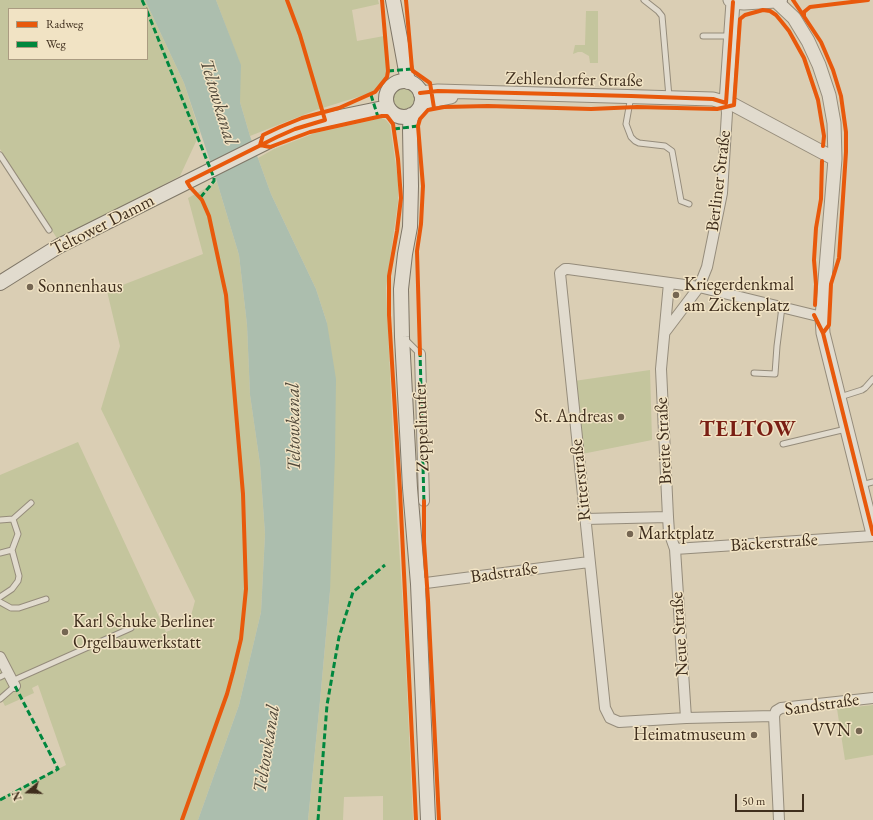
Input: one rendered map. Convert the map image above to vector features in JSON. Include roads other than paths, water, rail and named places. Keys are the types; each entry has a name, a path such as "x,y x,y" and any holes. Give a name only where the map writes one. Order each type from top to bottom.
{"main road":[{"path":"393,0 402,82"},
{"path":"402,82 413,84 421,98 419,108 412,115 407,117 390,107 389,88 402,82"},
{"name":"Teltower Damm","path":"0,283 59,246 258,146 296,129 326,120 390,107"},
{"name":"Zeppelinufer","path":"390,107 410,167"},
{"name":"Zeppelinufer","path":"412,115 410,128 410,227 404,254 402,337 410,488 418,584 428,820"}],"street":[{"path":"731,1 744,3 777,0 794,18 808,41 819,65 829,95 834,123 835,158 822,317 823,333 847,429 867,483 873,535"},
{"name":"Berliner Straße","path":"698,287 708,267 722,193 731,36 731,1"},
{"name":"Zehlendorfer Straße","path":"421,98 438,91 713,99 726,103 778,128 835,158"},
{"name":"Ritterstraße","path":"686,718 619,722 610,718 605,708 560,273 565,269 568,269 698,287 822,317"},
{"name":"Breite Straße","path":"669,283 661,369 669,532 675,549"},
{"path":"665,332 698,287"},
{"name":"Zeppelinufer","path":"420,354 424,501"},
{"path":"585,519 668,516"},
{"name":"Bäckerstraße","path":"675,549 873,535"},
{"name":"Neue Straße","path":"675,549 686,718"},
{"name":"Badstraße","path":"418,584 589,562"},
{"path":"0,657 9,679"},
{"name":"Sandstraße","path":"774,716 776,711 781,708 873,698"},
{"path":"686,718 774,716 778,820"}],"lane":[{"path":"644,0 662,16 669,97"},
{"path":"703,36 731,36"},
{"path":"631,96 626,124 631,137 634,141 639,143 665,146 669,148 673,156 681,201 689,204"},
{"path":"0,155 49,230"},
{"path":"754,373 775,374 782,307"},
{"path":"402,337 420,354"},
{"path":"839,398 866,388 873,379"},
{"path":"783,444 847,429"},
{"path":"0,520 13,519 31,503"},
{"path":"0,597 12,589 18,581 19,576 12,550 18,534 13,519"},
{"path":"0,553 12,550"},
{"path":"0,602 11,608 19,608 46,598"},
{"path":"0,699 9,679 131,628"}],"water":[{"name":"Teltowkanal","path":"145,0 216,0 241,65 240,102 250,136 271,194 316,289 327,323 336,379 330,591 308,820 198,820 239,705 261,612 265,534 260,464 250,395 247,325 239,255 217,182 184,83"}],"place":[{"name":"Sonnenhaus","path":"30,287"},
{"name":"Kriegerdenkmal am Zickenplatz","path":"676,295"},
{"name":"St. Andreas","path":"621,417"},
{"name":"Marktplatz","path":"630,534"},
{"name":"Karl Schuke Berliner Orgelbauwerkstatt","path":"65,632"},
{"name":"VVN","path":"859,731"},
{"name":"Heimatmuseum","path":"754,735"}],"district":[{"name":"TELTOW","path":"748,430"}]}
